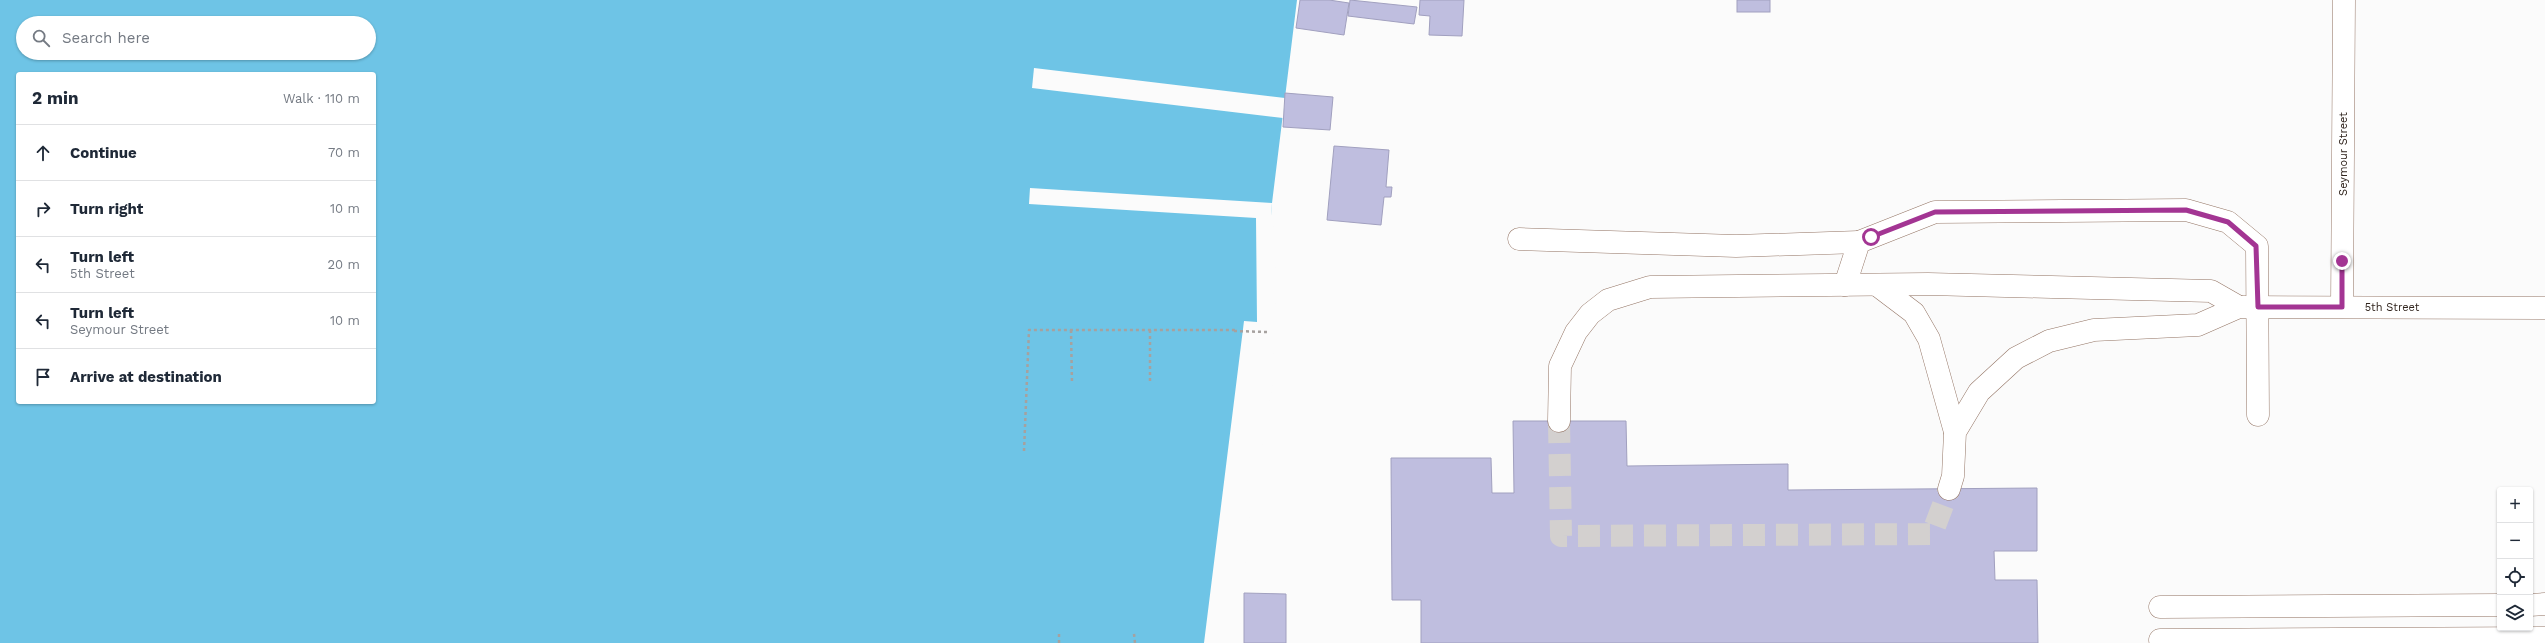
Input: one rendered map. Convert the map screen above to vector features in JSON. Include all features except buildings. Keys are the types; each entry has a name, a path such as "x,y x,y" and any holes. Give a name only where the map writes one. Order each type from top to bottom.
{"street":[{"name":"Seymour Street","path":"2342,307 2344,0"},
{"path":"1519,239 1736,246 1859,242 1935,212 2186,210 2228,222 2256,246 2248,307 2258,415"},
{"path":"1845,285 1859,242"},
{"path":"1559,421 1559,372 1567,346 1590,314 1608,300 1650,287 1877,285 2211,291 2248,307"},
{"path":"1877,285 1914,313 1929,339 1955,432 1953,476 1949,489"},
{"name":"5th Street","path":"2248,307 2545,308"},
{"path":"1955,432 1979,392 2016,358 2049,341 2094,330 2198,324 2248,307"},
{"path":"2533,604 2545,604"},
{"path":"2160,607 2497,605"},
{"path":"2160,640 2545,638"}],"path":[{"path":"1024,451 1029,330 1235,330"},
{"path":"1071,330 1072,384"},
{"path":"1150,330 1150,384"},
{"path":"1202,330 1267,332"},
{"path":"1058,643 1059,634"},
{"path":"1134,634 1134,643"}],"water":[{"path":"0,0 1297,0 1272,203 1237,643 0,643"}],"pier":[{"path":"1034,68 1285,98 1283,118 1032,88"},
{"path":"1030,188 1272,203 1271,219 1273,219 1276,275 1273,382 1249,521 1239,643 1204,643 1244,321 1257,322 1256,218 1029,204"}],"tunnel":[{"path":"1559,421 1561,536 1932,534 1949,489"}],"route":[{"path":"1871,237 1935,212 2186,210 2228,222 2256,246 2258,307 2342,307 2342,261"}]}
